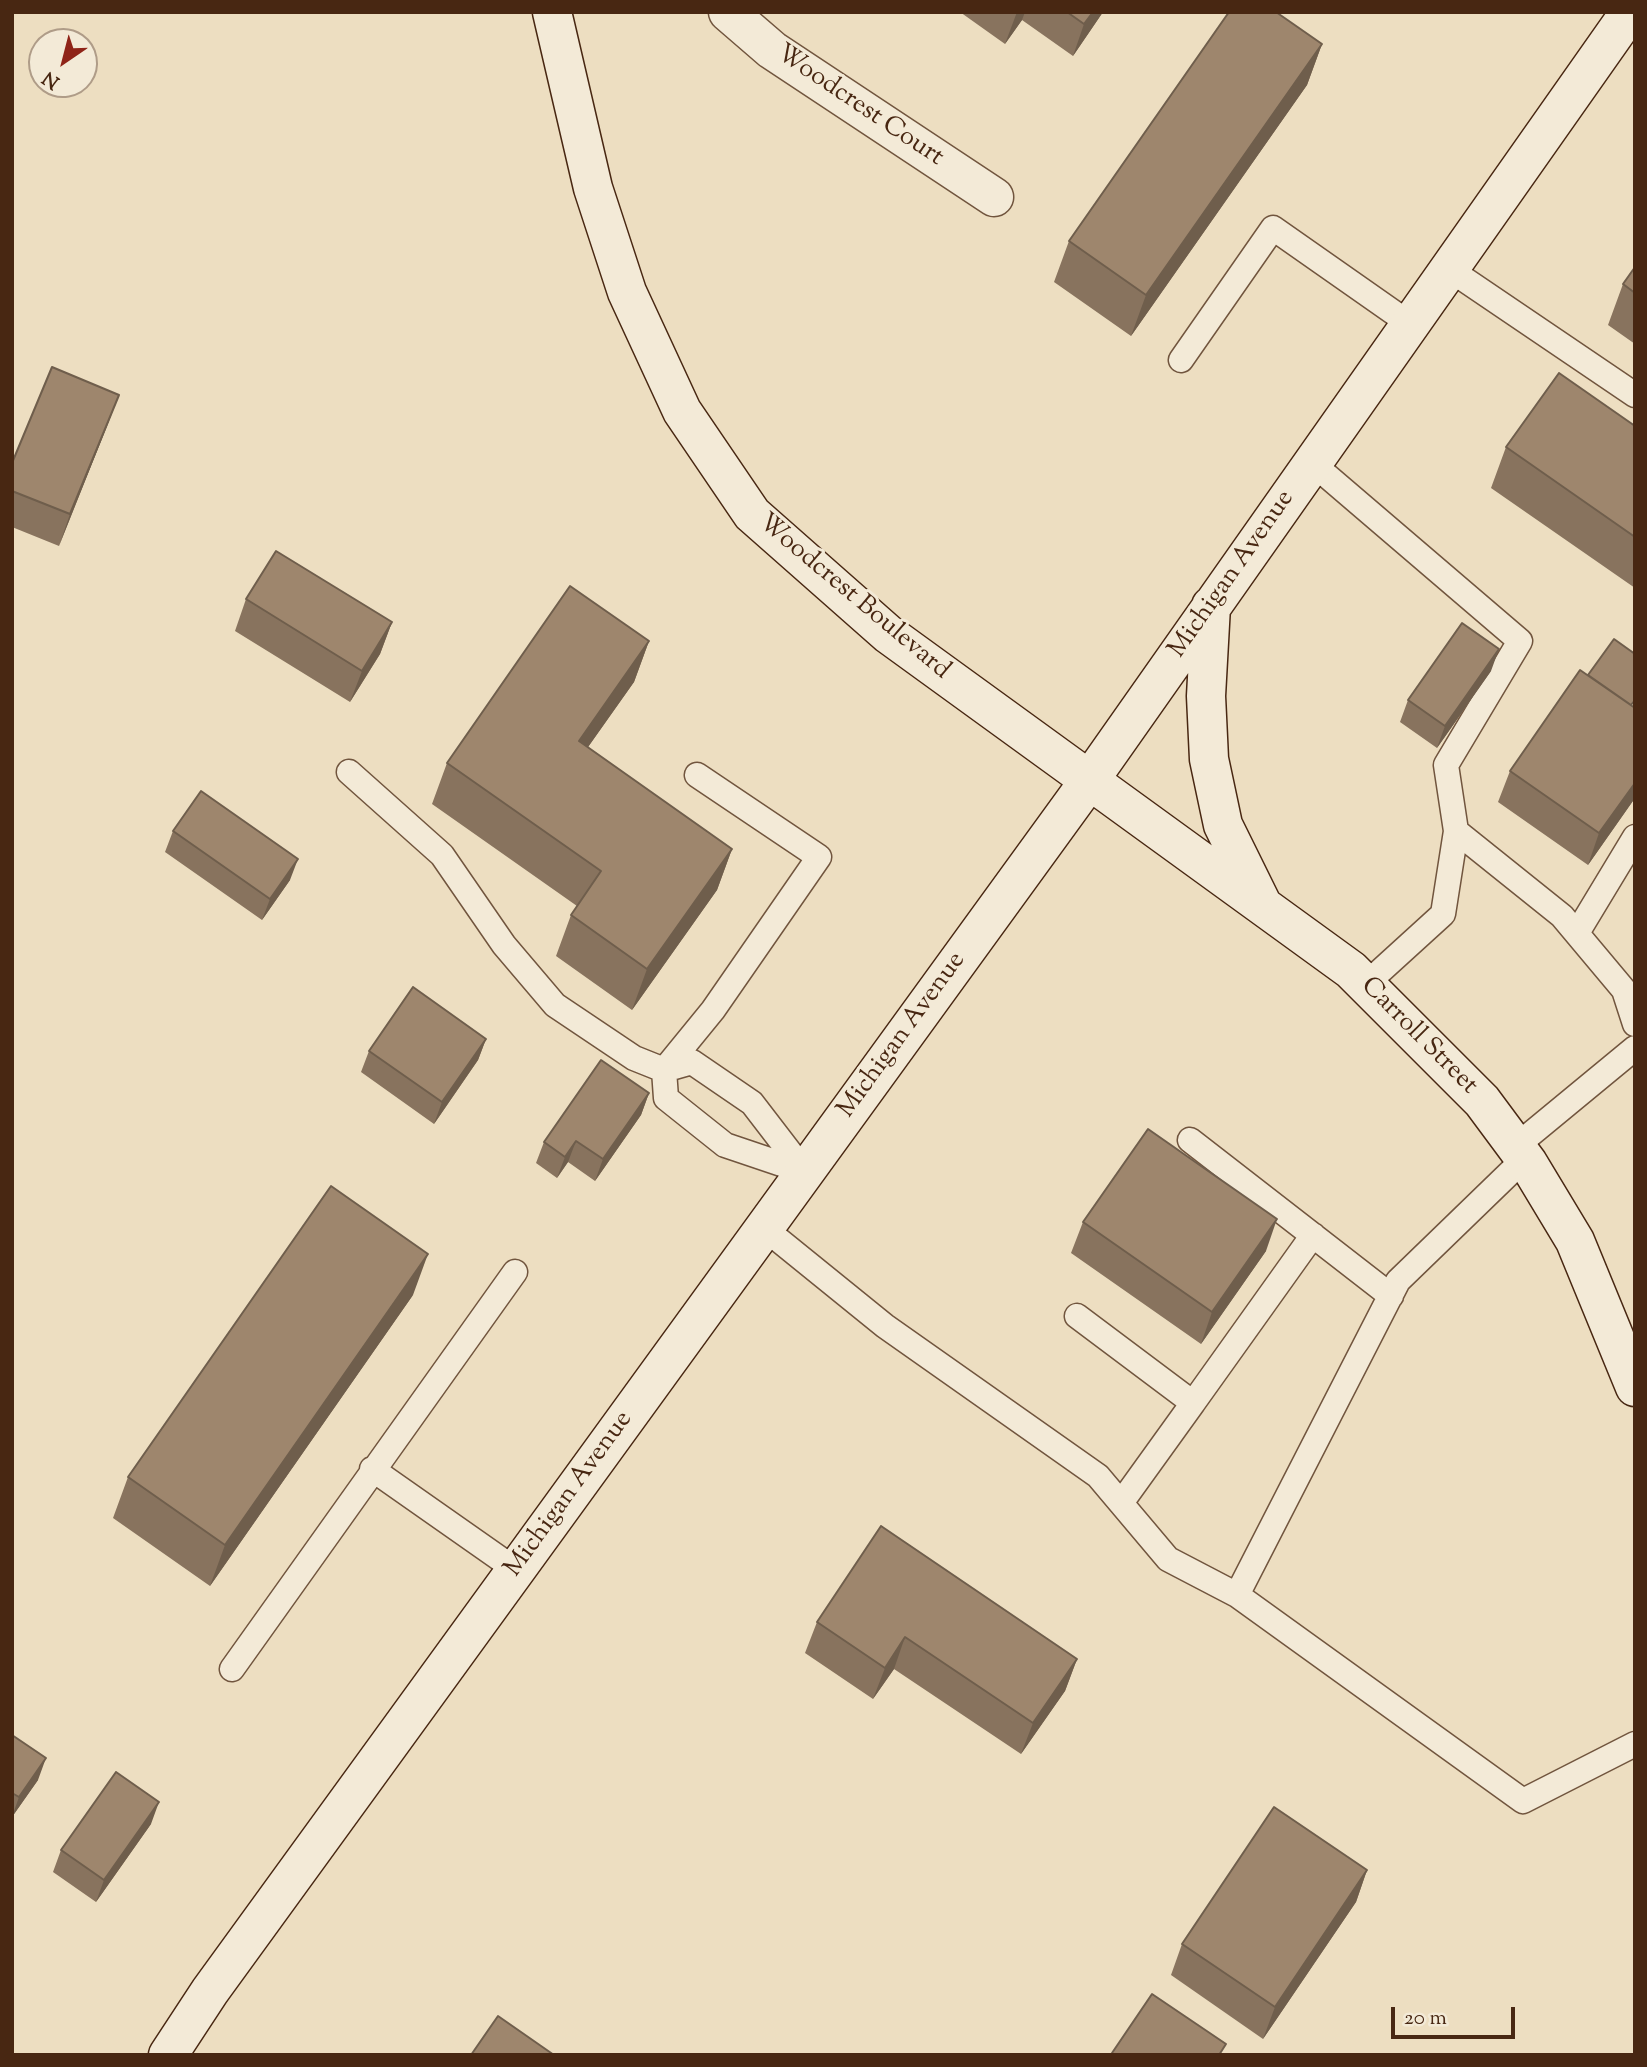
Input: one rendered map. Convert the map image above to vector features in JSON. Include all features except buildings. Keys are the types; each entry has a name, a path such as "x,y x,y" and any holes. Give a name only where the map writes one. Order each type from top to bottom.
{"main road":[{"name":"Woodcrest Boulevard","path":"552,12 593,188 627,292 682,411 752,514 888,634 1089,781"},
{"name":"Woodcrest Court","path":"728,12 772,50 994,197"},
{"name":"Michigan Avenue","path":"168,2055 210,1991 1089,781 1630,12"},
{"path":"1211,606 1206,696 1209,760 1223,825 1263,907"},
{"name":"Carroll Street","path":"1089,781 1351,970 1482,1101 1520,1153 1575,1241 1635,1387"}],"lane":[{"path":"1181,360 1273,228 1410,324"},
{"path":"1449,269 1635,395"},
{"path":"1312,463 1520,641 1447,765 1456,831 1443,914 1365,985"},
{"path":"349,772 442,855 504,944 555,1005 634,1058 664,1070 692,1062 752,1103 805,1172"},
{"path":"697,775 819,857 713,1010 664,1070 666,1098 725,1145 805,1172"},
{"path":"1456,831 1562,916 1624,990 1635,1024"},
{"path":"1577,933 1635,837"},
{"path":"1237,1595 1398,1281 1520,1153 1635,1048"},
{"path":"1190,1140 1391,1296"},
{"path":"764,1228 885,1326 1098,1476 1168,1559 1237,1595 1523,1801 1635,1744"},
{"path":"1121,1503 1313,1236"},
{"path":"232,1669 515,1272"},
{"path":"1077,1316 1193,1403"},
{"path":"372,1469 516,1570"}]}
